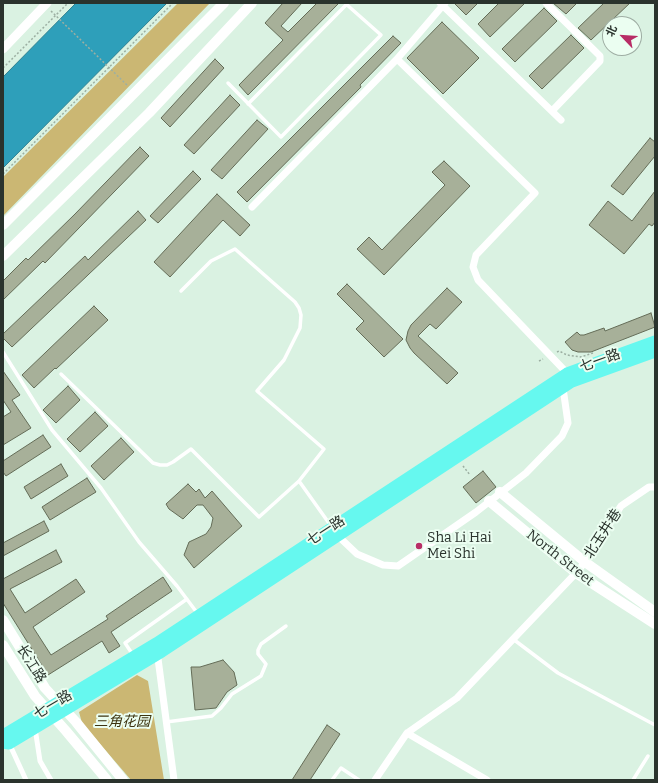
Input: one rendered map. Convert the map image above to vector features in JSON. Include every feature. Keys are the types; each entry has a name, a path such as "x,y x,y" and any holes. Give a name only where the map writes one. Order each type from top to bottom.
{"main road":[{"path":"3,226 224,3"},
{"path":"3,256 149,113 252,3"},
{"name":"七一路","path":"62,706 134,656 199,615 567,373 655,341"},
{"name":"七一路","path":"4,738 158,654 572,382 655,352"},
{"path":"500,492 585,562 655,612"},
{"name":"North Street","path":"489,501 576,573 655,624"},
{"name":"长江路","path":"3,620 45,688 124,780"},
{"name":"长江路","path":"3,645 35,696 107,780"},
{"name":"七一路","path":"4,738 35,728 50,713"}],"street":[{"path":"3,49 47,3"},
{"path":"546,3 600,56 600,61 552,111"},
{"path":"252,207 397,59 442,4 561,120"},
{"path":"397,59 535,193 476,255 473,267 478,280 567,373"},
{"path":"332,527 338,536 357,554 383,566 398,566 476,512 526,473 562,436 568,423 563,388"},
{"name":"北玉井巷","path":"407,733 457,698 576,573 585,562 621,506 649,487 655,487"},
{"path":"156,643 174,780"},
{"path":"35,728 40,761 51,780"},
{"path":"375,780 407,733 486,780"},
{"path":"4,738 26,780"}],"lane":[{"path":"228,83 248,104 281,137 381,35 347,4 248,104"},
{"path":"61,374 147,459 153,463 167,465 191,449 259,517 299,481 324,449 257,390 284,360 302,322 299,308 295,302 235,249 211,261 181,291"},
{"path":"3,352 52,430 101,488 139,542 199,615"},
{"path":"299,481 332,527"},
{"path":"134,656 125,643 187,600"},
{"path":"166,722 212,716 221,708 232,694 261,676 266,664 258,654 258,650 261,644 286,626"},
{"path":"513,639 558,673 655,725"},
{"path":"633,780 648,756"},
{"path":"332,780 341,768 359,780"}],"path":[{"path":"3,68 68,3"},
{"path":"3,174 173,3"},
{"path":"56,16 135,93"},
{"path":"539,362 559,351 567,355 581,357 593,353"},
{"path":"458,458 470,475"}],"green space":[{"path":"178,3 210,3 3,216 3,177"},
{"name":"三角花园","path":"137,675 148,681 164,780 131,780 82,723 79,712"}],"water":[{"path":"76,3 167,3 3,168 3,77"}],"building":[{"path":"283,3 302,3 281,26 288,32 317,3 339,3 248,95 239,85 283,40 265,23"},
{"path":"454,3 478,3 466,15"},
{"path":"499,3 525,3 490,37 478,24"},
{"path":"553,3 577,3 566,14"},
{"path":"604,3 630,3 616,16 602,16 602,30 591,40 578,28"},
{"path":"544,8 557,21 515,62 502,49"},
{"path":"442,22 479,58 443,94 407,58"},
{"path":"571,35 584,48 542,89 529,76"},
{"path":"393,36 401,43 360,85 361,87 247,202 237,192"},
{"path":"215,59 224,68 170,127 161,118"},
{"path":"230,95 240,105 194,154 184,145"},
{"path":"257,120 268,129 222,179 211,170"},
{"path":"650,138 655,142 655,156 623,195 611,186"},
{"path":"140,147 149,156 45,263 43,261 3,300 3,281 26,258 28,260"},
{"path":"444,161 470,186 384,275 357,249 369,237 382,250 445,185 432,172"},
{"path":"193,171 201,179 158,223 150,216"},
{"path":"655,191 655,222 652,226 649,224 624,254 589,225 608,201 632,221"},
{"path":"217,194 250,225 240,236 223,220 170,277 154,262"},
{"path":"138,211 146,220 12,347 3,338 3,334 85,256 88,260"},
{"path":"347,284 403,339 384,357 356,329 364,321 337,294"},
{"path":"447,288 462,302 436,329 430,324 418,336 458,373 447,384 414,353 406,340 411,325"},
{"path":"94,306 108,320 34,388 22,375"},
{"path":"651,313 655,327 591,352 578,352 572,350 565,342 577,332 580,335 584,335 604,328 605,331"},
{"path":"3,371 20,395 12,400 31,428 3,445 3,417 11,412 3,400"},
{"path":"68,386 80,400 56,423 43,410"},
{"path":"95,412 108,426 80,452 67,439"},
{"path":"43,435 51,447 6,476 3,472 3,461"},
{"path":"121,438 134,452 104,480 91,466"},
{"path":"61,464 68,476 31,499 24,487"},
{"path":"483,471 496,487 476,503 463,487"},
{"path":"87,478 96,492 50,520 42,507"},
{"path":"188,484 196,492 199,489 205,498 212,491 242,526 194,568 184,555 189,542 206,534 211,527 213,518 203,505 197,505 183,519 169,509 166,504"},
{"path":"44,521 49,531 3,556 3,543"},
{"path":"56,550 62,562 10,589 25,613 76,579 85,592 33,627 51,655 108,619 106,616 163,577 172,591 111,632 120,646 109,653 102,641 48,675 3,603 3,579"},
{"path":"223,660 234,672 237,685 227,692 216,708 195,710 191,667 200,667"},
{"path":"327,725 340,734 310,780 292,780"}],"place":[{"name":"Sha Li Hai Mei Shi","path":"419,546"}]}
